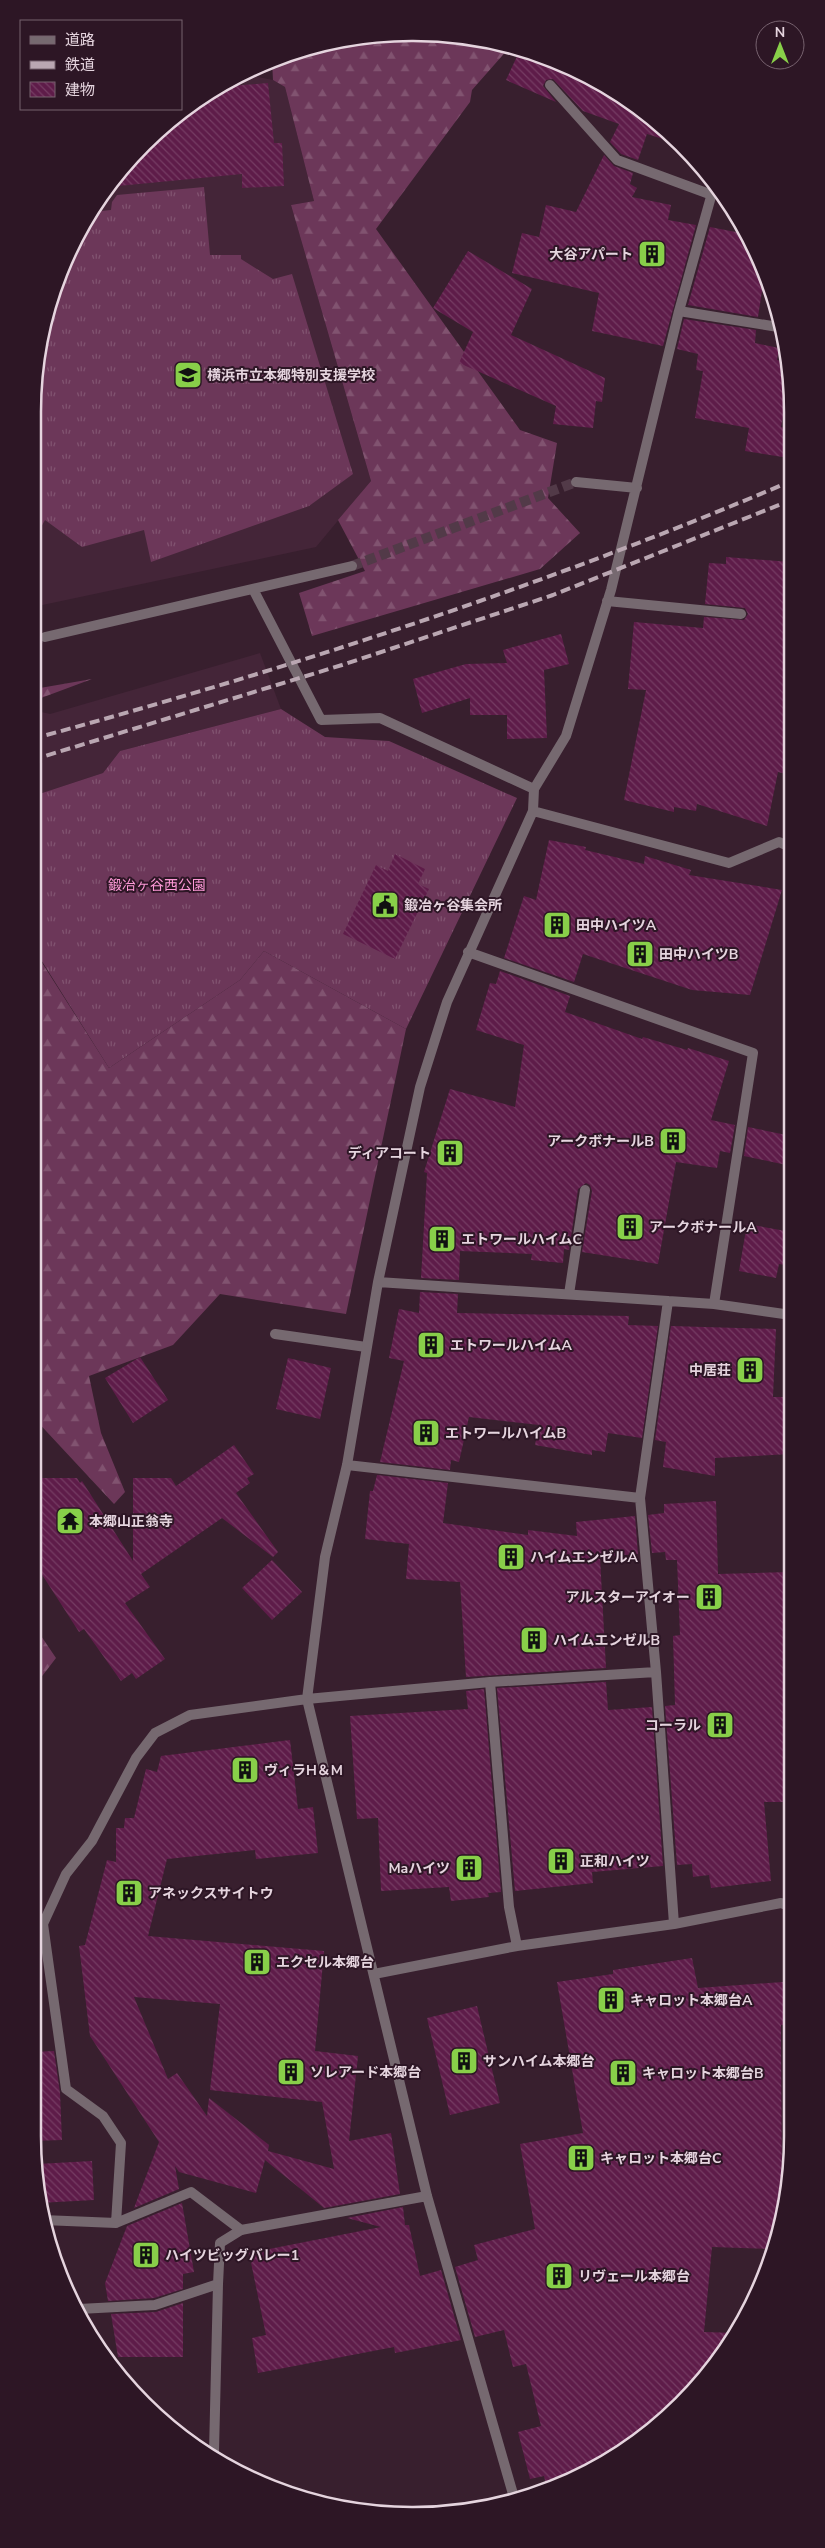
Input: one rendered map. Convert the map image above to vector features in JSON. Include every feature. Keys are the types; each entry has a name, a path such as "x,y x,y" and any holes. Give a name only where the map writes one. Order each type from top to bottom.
{"street":[{"path":"550,85 617,160 709,189"},
{"path":"513,2493 427,2196 307,1699 326,1556 347,1465 378,1282 420,1087 442,1015 468,952 533,811 534,789 566,736 607,601 637,488 678,311 712,193"},
{"path":"678,311 774,326"},
{"path":"576,482 637,488"},
{"path":"46,637 352,566"},
{"path":"253,589 321,720 380,718 534,789"},
{"path":"607,601 741,614"},
{"path":"533,811 729,863 780,842 784,844"},
{"path":"468,952 753,1054 714,1304"},
{"path":"569,1294 585,1190"},
{"path":"378,1282 668,1300 714,1304 784,1314"},
{"path":"668,1300 640,1498 656,1672 674,1924"},
{"path":"275,1334 366,1347"},
{"path":"347,1465 640,1498"},
{"path":"116,2223 120,2143 103,2116 66,2089 43,1924 66,1874 92,1841 136,1758 155,1734 190,1715 307,1699 490,1682 656,1672"},
{"path":"490,1682 509,1907 517,1946"},
{"path":"374,1974 517,1946 674,1924 781,1903 784,1904"},
{"path":"51,2220 116,2223 191,2192 241,2230"},
{"path":"214,2449 220,2243 241,2230 427,2196"},
{"path":"85,2309 155,2305 218,2284"}],"shaded area":[{"name":"横浜市立本郷特別支援学校","path":"256,77 273,80 285,87 314,201 291,205 371,481 316,547 41,605 41,412 44,364 54,316 70,270 91,227 104,206 118,186 150,150 186,118 206,104"},
{"path":"260,653 281,709 120,751 103,773 41,793 41,712 50,714"}],"green space":[{"path":"412,41 437,42 461,44 505,53 472,90 470,102 376,229 520,430 557,443 548,498 580,533 540,569 312,636 299,593 365,571 338,520 371,481 291,205 314,201 285,87 273,80 272,69 316,54 364,44"},
{"name":"横浜市立本郷特別支援学校","path":"204,187 210,255 241,255 241,259 273,279 292,274 353,474 309,506 151,562 144,530 82,547 45,520 41,527 41,412 44,364 48,340 61,293 80,248 101,211 111,210 112,202 117,195"},
{"path":"92,679 41,698 41,688"},
{"name":"鍛冶ヶ谷西公園","path":"281,709 325,737 389,741 517,798 406,1029 264,951 240,980 109,1068 41,960 41,793 103,773 120,751"},
{"path":"264,951 406,1029 346,1314 220,1294 173,1345 89,1376 101,1433 125,1492 114,1504 41,1426 41,961 109,1068 240,980"},
{"path":"41,1636 56,1658 41,1678"}],"building":[{"path":"517,56 532,61 598,91 639,118 664,139 647,134 638,160 621,154 610,142 619,124 583,111 553,79 546,80 543,86 556,102 506,80"},
{"path":"268,83 274,143 282,143 284,186 242,188 242,174 118,186 168,133 206,104 238,85"},
{"path":"604,155 614,166 633,173 630,184 637,188 632,197 671,205 668,220 696,225 663,346 592,331 599,293 512,273 522,233 539,237 546,205 576,212"},
{"path":"710,227 737,232 762,289 758,317 688,305"},
{"path":"468,251 532,289 511,335 605,378 602,402 596,401 593,428 553,424 556,406 459,363 473,332 433,308"},
{"path":"684,319 756,330 755,343 778,348 777,360 780,361 783,388 784,411 781,427 784,427 784,457 745,451 749,428 695,418 703,371 696,370 698,354 677,349"},
{"path":"726,557 784,562 784,774 778,772 767,826 697,804 696,811 674,807 674,812 624,800 646,690 628,689 634,622 703,628 704,617 744,620 748,614 745,608 705,604 709,563 726,564"},
{"path":"561,634 569,664 544,670 547,738 507,739 507,715 470,715 470,698 422,713 413,679 466,664 507,663 503,650"},
{"path":"549,840 586,847 585,850 644,864 645,856 691,870 689,875 782,890 750,995 692,990 583,954 574,982 504,958 524,896 536,900"},
{"path":"395,854 425,869 418,884 429,889 395,959 343,934 376,865 388,871"},
{"path":"500,971 570,996 565,1012 642,1039 643,1037 687,1050 688,1048 729,1061 711,1120 735,1125 730,1153 720,1151 717,1168 676,1162 658,1264 582,1252 592,1191 590,1185 586,1183 578,1189 569,1250 564,1249 563,1263 531,1260 532,1254 460,1251 459,1280 421,1278 427,1173 424,1172 450,1089 515,1107 524,1045 476,1030 490,983 496,984"},
{"path":"748,1127 784,1135 784,1165 744,1156"},
{"path":"747,1224 784,1231 784,1265 779,1264 776,1278 739,1271"},
{"path":"420,1292 458,1294 457,1313 629,1316 628,1325 658,1326 642,1438 608,1433 605,1452 592,1450 592,1455 535,1445 539,1425 469,1417 459,1462 451,1460 450,1470 380,1462 404,1361 389,1358 399,1309 419,1313"},
{"path":"671,1326 776,1329 773,1397 784,1397 784,1454 715,1458 715,1476 663,1467 666,1442 655,1440"},
{"path":"140,1357 168,1400 133,1423 105,1378"},
{"path":"288,1358 331,1368 320,1419 276,1409"},
{"path":"234,1445 254,1474 247,1478 250,1483 236,1493 278,1552 273,1557 222,1518 141,1574 150,1587 125,1603 165,1659 136,1679 132,1673 121,1681 84,1629 79,1632 41,1573 41,1478 77,1478 80,1483 82,1481 133,1561 133,1478 171,1478 176,1486"},
{"path":"377,1475 448,1483 443,1523 528,1535 528,1530 577,1536 576,1522 635,1516 638,1554 600,1557 606,1668 466,1677 460,1582 406,1579 409,1544 365,1539 370,1491 373,1491"},
{"path":"716,1501 718,1574 784,1572 784,1802 764,1802 771,1881 711,1888 709,1875 693,1877 692,1864 677,1865 665,1706 675,1705 673,1636 680,1635 677,1560 666,1560 665,1552 652,1553 648,1515 664,1513 664,1504"},
{"path":"272,1560 302,1592 272,1620 242,1588"},
{"path":"606,1682 608,1710 652,1707 663,1866 592,1872 593,1883 515,1891 497,1688"},
{"path":"484,1689 501,1892 488,1893 489,1897 451,1901 449,1887 381,1891 378,1818 357,1819 350,1716 468,1709 466,1691"},
{"path":"290,1740 298,1809 313,1807 318,1853 256,1859 255,1850 167,1859 148,1936 324,1951 315,2051 358,2056 349,2141 391,2133 400,2194 324,2208 265,2160 256,2193 179,2172 175,2166 179,2189 134,2208 159,2142 90,2036 79,1946 85,1945 107,1860 116,1862 116,1828 124,1828 125,1818 134,1818 146,1769 157,1772 161,1756","holes":["134,1997 220,2004 210,2090 322,2102 334,2169 268,2151 269,2145 209,2098 207,2116 177,2073 168,2079"]},
{"path":"692,1958 698,1988 783,1982 784,2025 781,2025 781,2184 777,2208 766,2249 712,2247 704,2332 727,2333 707,2362 675,2398 639,2430 598,2457 545,2482 544,2476 530,2479 518,2432 541,2426 526,2364 513,2367 504,2330 475,2337 455,2267 478,2260 474,2245 535,2229 520,2144 583,2133 557,1982 613,1974 613,1970"},
{"name":"サンハイム本郷台","path":"477,2006 500,2103 450,2115 427,2018"},
{"path":"54,2051 60,2093 62,2140 41,2141 41,2052"},
{"path":"92,2161 94,2200 47,2203 42,2164"},
{"name":"ハイツビッグバレー1","path":"182,2203 194,2272 183,2274 183,2289 154,2298 108,2301 105,2283 127,2226"},
{"path":"403,2207 405,2225 409,2225 420,2276 441,2270 461,2340 395,2353 394,2347 258,2373 252,2338 266,2335 249,2253 381,2227 347,2218"},
{"path":"183,2303 183,2357 118,2357 111,2314 156,2312"}],"tunnel":[{"path":"352,566 576,482"},
{"path":"41,638 45,637"}],"railway":[{"path":"41,736 224,684 510,591 697,520 784,484"},
{"path":"41,757 342,665 553,595 784,503"}],"place":[{"name":"大谷アパート","path":"652,254"},
{"name":"横浜市立本郷特別支援学校","path":"188,375"},
{"name":"鍛冶ヶ谷集会所","path":"385,905"},
{"name":"田中ハイツA","path":"557,925"},
{"name":"田中ハイツB","path":"640,954"},
{"name":"アークボナールB","path":"673,1141"},
{"name":"ディアコート","path":"450,1153"},
{"name":"アークボナールA","path":"630,1227"},
{"name":"エトワールハイムC","path":"442,1239"},
{"name":"エトワールハイムA","path":"431,1345"},
{"name":"中居荘","path":"750,1370"},
{"name":"エトワールハイムB","path":"426,1433"},
{"name":"本郷山正翁寺","path":"70,1521"},
{"name":"ハイムエンゼルA","path":"511,1557"},
{"name":"アルスターアイオー","path":"709,1597"},
{"name":"ハイムエンゼルB","path":"534,1640"},
{"name":"コーラル","path":"720,1725"},
{"name":"ヴィラH＆M","path":"245,1770"},
{"name":"正和ハイツ","path":"561,1861"},
{"name":"Maハイツ","path":"469,1868"},
{"name":"アネックスサイトウ","path":"129,1893"},
{"name":"エクセル本郷台","path":"257,1962"},
{"name":"キャロット本郷台A","path":"611,2000"},
{"name":"サンハイム本郷台","path":"464,2061"},
{"name":"ソレアード本郷台","path":"291,2072"},
{"name":"キャロット本郷台B","path":"623,2073"},
{"name":"キャロット本郷台C","path":"581,2158"},
{"name":"ハイツビッグバレー1","path":"146,2255"},
{"name":"リヴェール本郷台","path":"559,2276"}]}
